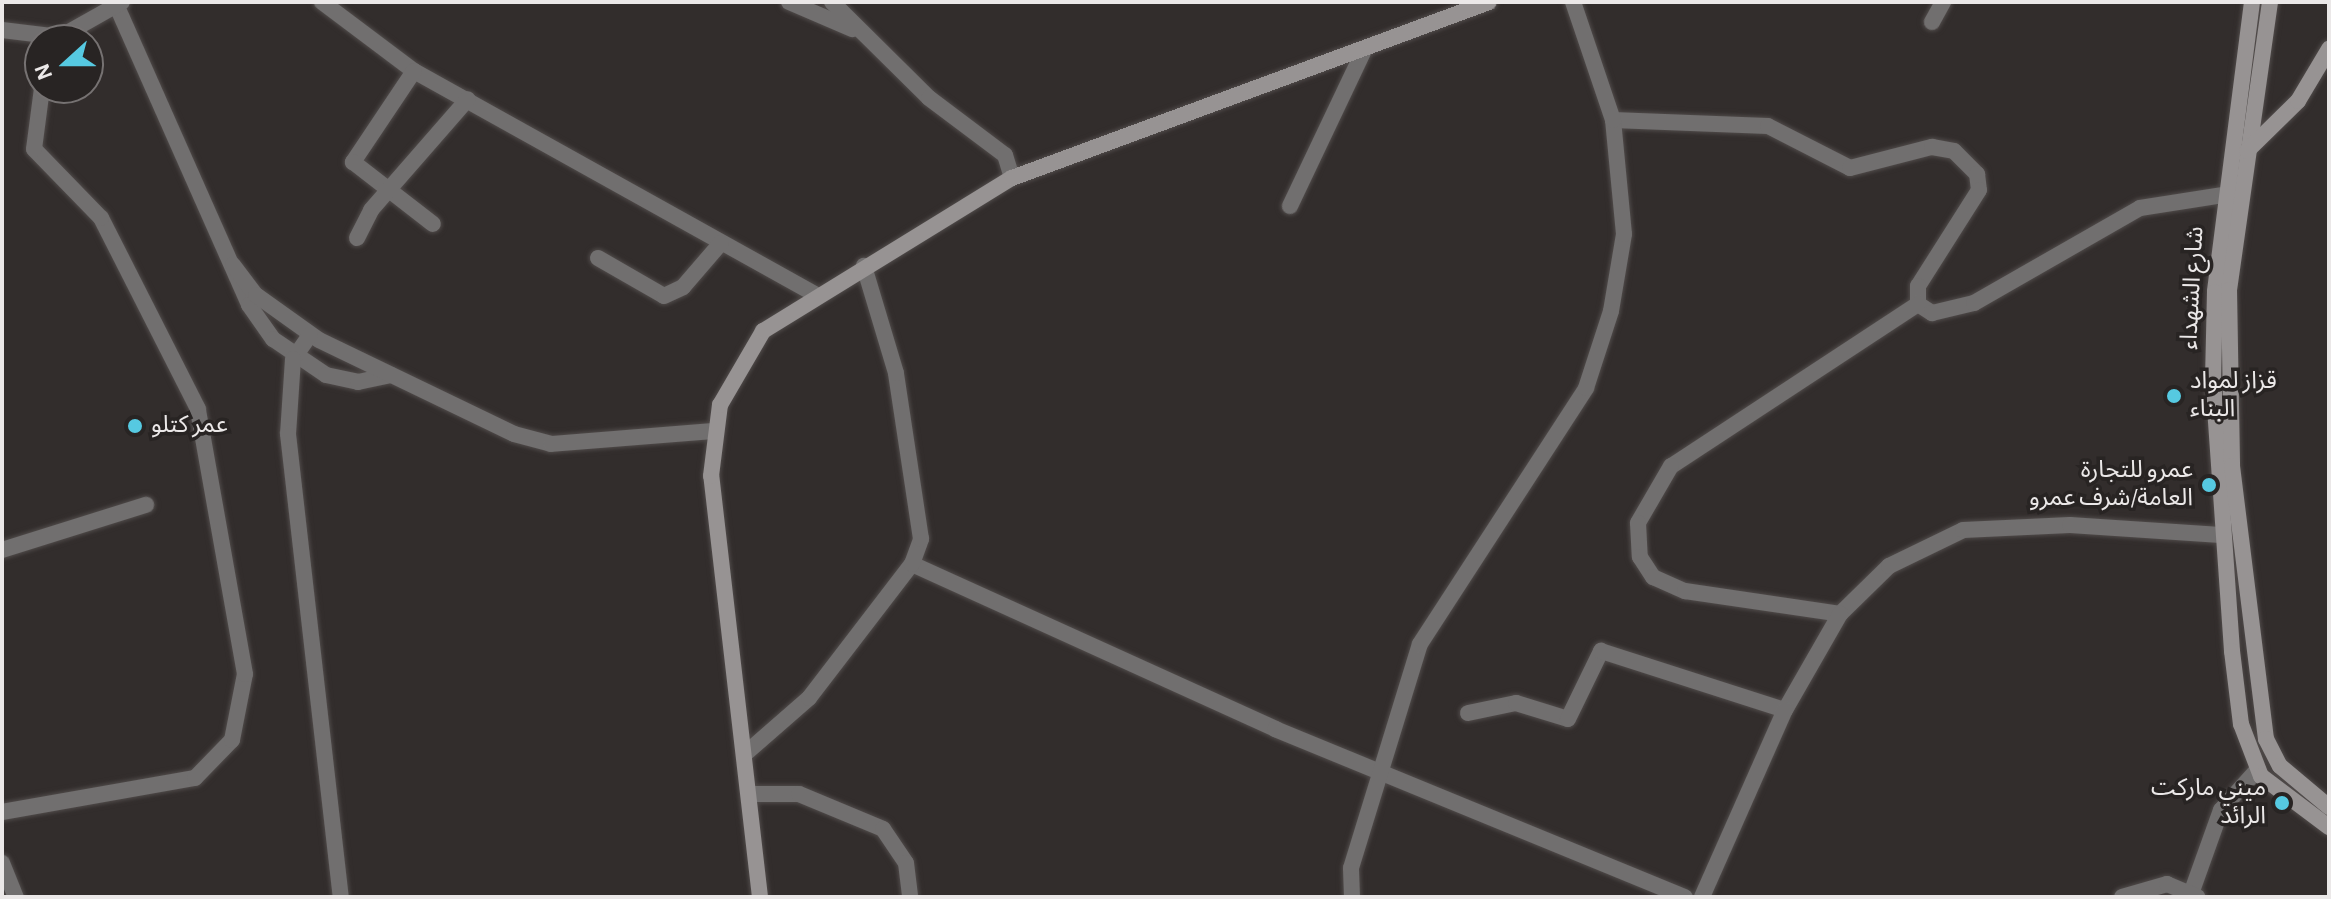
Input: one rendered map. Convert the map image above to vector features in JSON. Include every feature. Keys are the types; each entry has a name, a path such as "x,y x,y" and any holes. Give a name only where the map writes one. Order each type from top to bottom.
{"main road":[{"path":"760,897 752,794 711,476 714,431 739,363 763,331 814,294 1012,178 1489,2"},
{"name":"شارع الشهداء","path":"2252,2 2223,195 2213,379 2221,535 2241,724 2258,769 2282,796 2329,827"},
{"name":"شارع الشهداء","path":"2270,2 2246,152 2229,290 2228,381 2249,646 2266,739 2280,766 2329,807"},
{"path":"2227,168 2298,101 2329,49"}],"street":[{"path":"322,2 414,71 814,294"},
{"path":"789,2 857,31"},
{"path":"1352,897 1351,868 1420,644 1586,388 1611,311 1624,234 1613,120 1573,2"},
{"path":"1932,22 1943,2"},
{"path":"84,24 118,4 249,305 293,359 358,382 391,375"},
{"path":"837,5 857,31 929,98 1005,155 1012,178"},
{"path":"2,30 24,33"},
{"path":"1290,206 1364,50"},
{"path":"414,71 353,162 392,187 433,224"},
{"path":"357,238 392,187 468,99"},
{"path":"2,812 195,778 232,740 245,674 198,409 101,218 34,149 40,104"},
{"path":"1613,120 1768,126 1850,168 1932,147 1954,151 1977,174 1976,203 1918,286 1918,304"},
{"path":"1918,304 1932,313 1974,303 2140,208 2223,195"},
{"path":"598,258 664,296 683,287 721,243"},
{"path":"233,265 256,295 310,335 514,434 551,444 714,431"},
{"path":"746,753 809,698 912,564 921,539 914,463 864,266"},
{"path":"1840,614 1661,584 1640,557 1638,523 1660,478 1684,454 1918,304"},
{"path":"310,335 293,359 287,391 294,508 341,897"},
{"path":"2,550 146,505"},
{"path":"1702,897 1785,710 1840,614 1889,566 1963,530 2070,525 2221,535"},
{"path":"912,564 1380,772 1685,897"},
{"path":"1468,713 1516,703 1568,719 1601,651 1785,710"},
{"path":"2122,897 2160,884 2194,894 2221,810 2258,769"},
{"path":"752,794 799,794 883,829 906,863 910,897"},
{"path":"2,863 16,897"}],"place":[{"name":"قزاز لمواد البناء","path":"2174,396"},
{"name":"عمر كتلو","path":"135,426"},
{"name":"عمرو للتجارة العامة/شرف عمرو","path":"2209,485"},
{"name":"ميني ماركت الرائد","path":"2282,803"}]}
